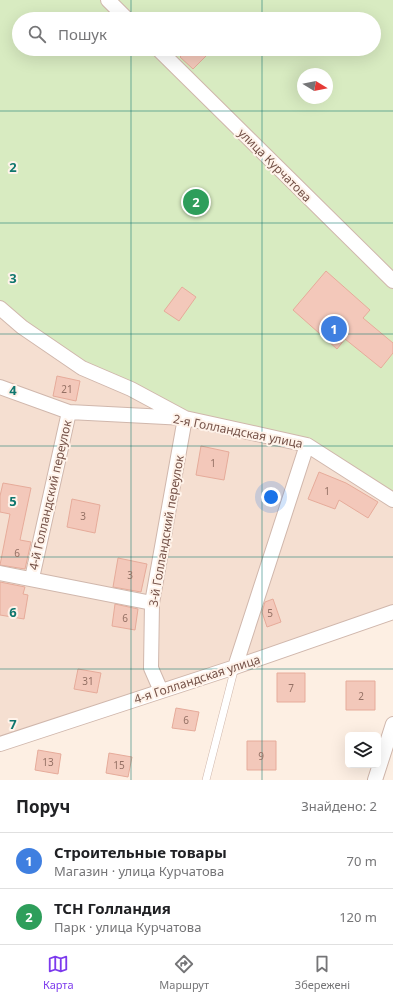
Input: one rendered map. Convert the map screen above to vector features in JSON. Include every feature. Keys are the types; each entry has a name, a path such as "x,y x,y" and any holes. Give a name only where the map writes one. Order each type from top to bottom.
{"street":[{"path":"108,0 120,12"},
{"name":"улица Курчатова","path":"165,56 393,281"},
{"path":"0,308 22,327 82,368 131,389 185,418"},
{"name":"2-я Голландская улица","path":"0,387 69,412 185,418 307,445 393,500"},
{"name":"4-й Голландский переулок","path":"32,578 69,412"},
{"name":"3-й Голландский переулок","path":"161,691 151,668 152,603 185,418"},
{"path":"236,667 307,445"},
{"path":"0,573 32,578 152,603"},
{"name":"4-я Голландская улица","path":"0,744 236,667 393,612"},
{"path":"375,780 393,724"}],"lane":[{"path":"206,780 236,667"}],"shaded area":[{"path":"0,311 302,445 393,504 393,607 0,738"}],"green space":[{"path":"0,0 393,0 393,498 307,443 186,417 83,366 0,307"}],"building":[{"path":"181,56 206,56 193,69 180,57"},
{"path":"326,271 370,310 363,318 393,343 393,353 381,368 345,339 337,349 293,310"},
{"path":"182,287 196,297 179,321 164,311"},
{"path":"57,376 80,381 76,401 53,396"},
{"path":"201,446 229,452 224,480 196,475"},
{"path":"319,472 346,483 378,502 368,518 339,500 335,509 308,499"},
{"path":"3,483 31,488 20,540 31,542 25,569 0,565 10,514 0,512 0,496"},
{"path":"72,499 100,505 95,533 67,527"},
{"path":"118,558 147,564 141,592 113,587"},
{"path":"0,582 25,587 23,594 28,595 24,619 0,615"},
{"path":"273,599 281,622 267,627 262,612 265,602"},
{"path":"115,604 138,609 135,630 112,626"},
{"path":"78,669 101,673 97,693 74,689"},
{"path":"277,673 305,673 305,702 277,702"},
{"path":"346,681 375,681 375,710 346,710"},
{"path":"176,708 199,712 195,731 172,728"},
{"path":"247,741 276,741 276,770 247,770"},
{"path":"38,750 61,754 58,774 35,770"},
{"path":"109,753 132,757 128,777 106,773"}],"place":[{"name":"ТСН Голландия","path":"196,202"},
{"name":"Строительные товары","path":"334,329"}]}
